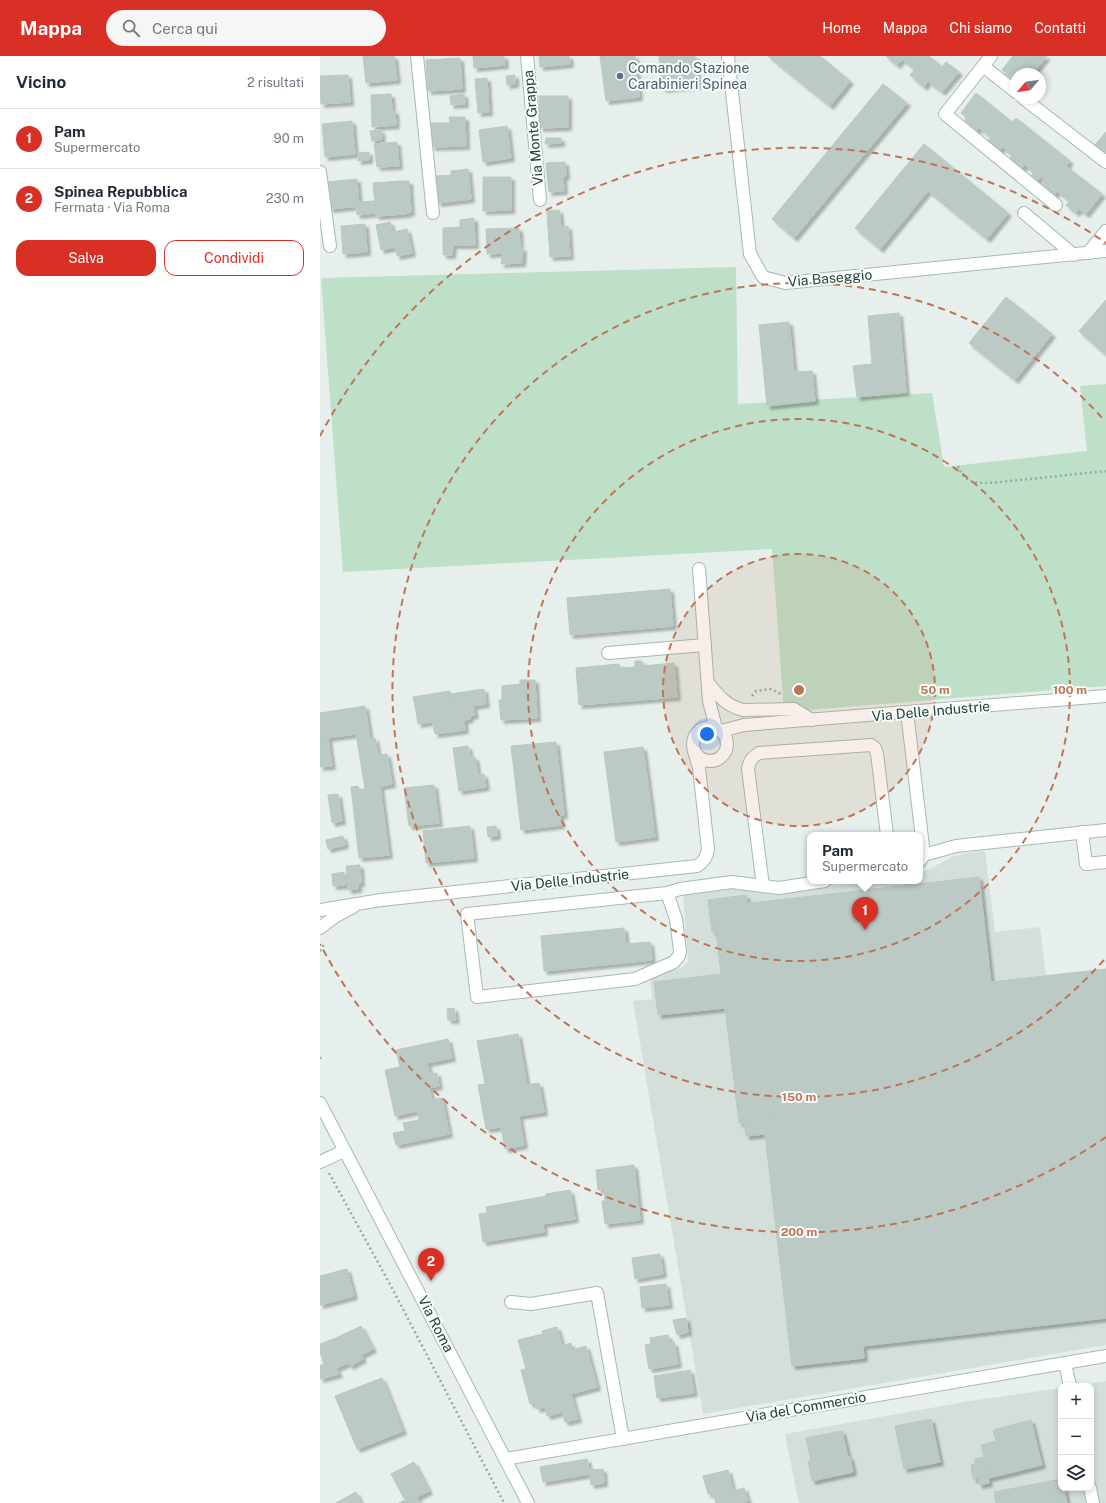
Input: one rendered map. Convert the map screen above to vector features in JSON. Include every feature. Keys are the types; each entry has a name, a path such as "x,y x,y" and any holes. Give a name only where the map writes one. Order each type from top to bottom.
{"street":[{"path":"417,56 432,213"},
{"name":"Via Monte Grappa","path":"527,56 540,200"},
{"name":"Via Baseggio","path":"728,56 750,254 763,276 786,283 1106,251"},
{"path":"991,56 945,114 1056,206"},
{"path":"983,66 1010,87"},
{"path":"1031,104 1106,162"},
{"path":"320,172 330,246"},
{"path":"1024,213 1074,255"},
{"path":"1088,253 1106,231"},
{"path":"699,569 709,701 718,729 726,739 727,746"},
{"path":"608,653 705,645"},
{"path":"708,683 722,699 735,708 743,710 794,709 812,720"},
{"name":"Via Delle Industrie","path":"320,910 361,903 697,866 704,860 707,853 699,768 694,751 693,740 696,733 708,727 718,729 744,725 1106,696"},
{"path":"702,729 709,701"},
{"path":"907,712 919,832"},
{"name":"Via Delle Industrie","path":"701,788 709,769 716,760 725,753 727,746 733,738 742,731 756,725"},
{"path":"763,886 748,770 749,762 759,753 871,745 876,748 887,832"},
{"path":"694,751 702,759 709,761 716,760"},
{"path":"923,858 956,846 1106,830"},
{"path":"1082,832 1086,864 1106,862"},
{"path":"667,893 676,919 680,951 679,956 674,962 635,979 477,997 467,914 667,893 680,889 732,882 779,888 807,884"},
{"name":"Via Delle Industrie","path":"320,928 336,916 361,903"},
{"name":"Via Roma","path":"320,1103 528,1503"},
{"path":"320,1162 344,1151"},
{"path":"511,1302 531,1304 597,1293 623,1439"},
{"name":"Via del Commercio","path":"505,1459 1106,1356"},
{"path":"1065,1363 1069,1383"},
{"path":"1091,1491 1093,1503"}],"path":[{"path":"958,466 965,479 973,482 1000,482 1106,471"},
{"path":"751,699 754,691 759,690 774,690 784,695"},
{"path":"320,951 327,938"},
{"path":"328,1172 394,1293 504,1503"}],"shaded area":[{"path":"985,851 995,932 1040,927 1046,976 1106,969 1106,1345 703,1414 633,1001 652,999 650,977 683,967 688,961 683,894 737,888 780,893 854,884 923,884 923,872 952,857 967,853"},
{"path":"1106,1381 1106,1503 799,1503 785,1434 970,1401 1058,1388 1058,1491 1094,1491 1093,1383"}],"green space":[{"path":"736,267 738,404 932,393 944,467 1087,451 1080,386 1106,384 1106,686 784,712 772,549 343,572 321,278"}],"building":[{"path":"363,56 394,56 397,80 366,83"},
{"path":"473,56 504,56 505,65 474,68"},
{"path":"539,56 569,56 570,64 540,67"},
{"name":"Comando Stazione Carabinieri Spinea","path":"600,56 635,56 639,97 606,101"},
{"name":"Comando Stazione Carabinieri Spinea","path":"659,56 695,56 698,85 663,89"},
{"path":"768,56 820,56 850,81 830,106"},
{"path":"886,56 929,56 942,67 946,62 959,72 942,92 928,81 924,87 910,75 915,69 902,59 897,65"},
{"path":"1013,56 1047,56 1037,68 1010,68 1010,77 1002,70"},
{"path":"460,58 462,89 428,91 426,60"},
{"path":"348,75 350,102 321,104 320,76"},
{"path":"515,75 515,84 507,85 506,76"},
{"path":"487,78 489,112 478,113 475,79"},
{"path":"883,84 907,103 794,238 772,219"},
{"path":"976,93 1012,122 1016,118 1070,161 1066,166 1102,194 1086,214 1079,209 1076,213 1066,205 1070,201 1057,191 1054,195 1042,186 1045,181 1040,177 1036,182 1030,177 1034,172 1025,165 1021,169 1009,160 1012,155 1002,147 999,152 987,142 991,137 979,128 975,132 963,123 967,118 961,113"},
{"path":"391,94 392,111 395,111 396,125 372,127 371,95"},
{"path":"464,94 465,104 451,105 450,96"},
{"path":"539,96 568,96 568,127 540,128"},
{"path":"449,117 465,117 466,146 432,147 431,123 450,123"},
{"path":"352,121 355,154 325,157 322,124"},
{"path":"507,126 511,158 483,162 479,130"},
{"path":"381,130 382,139 372,141 370,131"},
{"path":"1106,132 1106,156 1094,146"},
{"path":"546,138 561,138 561,143 545,144"},
{"path":"397,142 399,166 377,167 374,144"},
{"path":"924,144 1008,213 987,239 928,191 880,249 855,228"},
{"path":"369,152 369,160 358,161 358,153"},
{"path":"565,162 566,176 563,177 564,191 549,192 546,163"},
{"path":"468,169 471,199 438,203 435,176 451,175 451,171"},
{"path":"483,177 511,177 511,210 483,211"},
{"path":"357,179 359,206 330,209 327,182"},
{"path":"400,181 409,181 411,212 405,214"},
{"path":"400,181 405,214 376,216 373,183"},
{"path":"375,201 376,213 357,215 356,207 359,206 359,202"},
{"path":"559,210 561,227 568,226 570,256 550,257 547,211"},
{"path":"474,218 475,245 453,245 452,255 443,255 443,228 460,227 460,220"},
{"path":"390,222 393,232 407,229 412,253 397,256 395,247 381,250 376,225"},
{"path":"365,224 367,252 343,254 341,226"},
{"path":"519,228 520,248 504,248 505,253 487,254 486,229"},
{"path":"504,248 523,248 522,263 501,264 502,254 505,253"},
{"path":"1006,297 1052,334 1015,380 969,343"},
{"path":"1106,300 1106,355 1079,331"},
{"path":"899,313 906,392 857,397 853,366 872,364 868,316"},
{"path":"789,322 794,372 812,371 815,401 767,406 759,325"},
{"path":"670,589 673,626 570,635 567,598"},
{"path":"635,661 642,661 643,666 674,663 677,697 579,705 576,668 619,664 620,668 635,667"},
{"path":"520,680 535,680 537,718 501,720 499,700 502,700 502,686 520,684"},
{"path":"484,689 486,704 473,706 475,715 469,716 467,701 461,702 461,700 451,702 450,694"},
{"path":"450,691 451,702 461,700 461,702 467,701 470,719 464,720 465,730 435,734 429,709 416,711 413,697"},
{"path":"365,706 370,739 375,738 378,755 387,754 392,784 365,789 356,734 320,739 320,713"},
{"path":"429,709 431,722 418,724 416,711"},
{"path":"328,738 332,766 320,767 320,739"},
{"path":"556,742 564,815 560,815 561,825 521,830 511,746"},
{"path":"468,746 470,757 475,757 478,775 484,774 486,787 459,791 453,748"},
{"path":"643,747 655,837 616,842 604,752"},
{"path":"434,785 439,823 409,826 404,788"},
{"path":"358,786 359,790 380,786 389,855 359,858 351,787"},
{"path":"338,794 342,821 332,823 328,795"},
{"path":"470,826 474,858 426,863 423,831"},
{"path":"496,826 497,836 488,837 487,827"},
{"path":"343,836 345,845 328,849 326,840"},
{"path":"360,865 361,883 358,883 358,889 348,890 346,866"},
{"path":"344,872 345,885 333,886 332,874"},
{"path":"979,877 991,982 1106,969 1106,1318 802,1353 751,918 718,921 716,907"},
{"path":"746,895 747,903 716,907 718,921 715,922 717,931 712,932 708,900"},
{"path":"751,918 775,1119 739,1123 725,1008 658,1015 654,982 721,974 715,922"},
{"path":"624,928 626,944 650,942 652,960 544,971 541,936"},
{"path":"454,1008 456,1020 448,1020 447,1009"},
{"path":"518,1034 527,1085 539,1083 544,1112 519,1116 524,1145 505,1149 501,1127 486,1129 478,1085 485,1084 477,1041"},
{"path":"448,1039 452,1058 427,1063 430,1074 437,1073 439,1086 429,1088 432,1100 442,1098 449,1134 396,1145 393,1133 405,1131 403,1123 419,1120 417,1111 395,1116 385,1070 400,1067 396,1050"},
{"path":"775,1119 802,1353 863,1346 864,1358 792,1366 765,1134 746,1136 744,1123"},
{"path":"634,1165 640,1220 605,1224 602,1201 605,1201 604,1189 598,1190 596,1170"},
{"path":"570,1190 575,1219 543,1224 544,1232 483,1242 479,1214 487,1213 486,1207"},
{"path":"660,1254 663,1274 635,1279 632,1258"},
{"path":"347,1269 354,1296 320,1305 320,1276"},
{"path":"666,1284 669,1305 642,1308 640,1287"},
{"path":"686,1318 688,1332 677,1335 673,1320"},
{"path":"361,1326 373,1349 361,1355 363,1359 350,1366 336,1338"},
{"path":"557,1327 562,1346 571,1343 572,1350 586,1346 597,1387 571,1394 578,1419 565,1422 562,1412 547,1416 545,1407 537,1409 535,1403 530,1404 521,1370 526,1369 518,1340 543,1334 542,1331"},
{"path":"668,1335 670,1343 674,1342 678,1364 649,1369 645,1345 651,1344 650,1338"},
{"path":"336,1338 348,1363 336,1368 339,1374 320,1379 320,1366 324,1364 320,1352 320,1344"},
{"path":"690,1370 694,1393 657,1398 654,1376"},
{"path":"382,1378 403,1431 357,1449 335,1396"},
{"path":"931,1419 940,1462 904,1469 895,1426"},
{"path":"1031,1420 1042,1465 989,1478 981,1445 996,1441 993,1430"},
{"path":"842,1431 853,1472 812,1481 808,1461 811,1461 806,1438"},
{"path":"984,1457 989,1483 979,1485 978,1478 973,1479 971,1465 975,1464 975,1459"},
{"path":"587,1459 590,1474 543,1482 540,1467"},
{"path":"414,1462 429,1491 417,1497 415,1495 405,1500 391,1474"},
{"path":"603,1469 604,1483 591,1485 589,1470"},
{"path":"728,1470 733,1491 744,1488 748,1501 740,1503 716,1503 713,1493 708,1494 703,1476"},
{"path":"1058,1480 1058,1491 1065,1491 1067,1503 996,1503 994,1492"},
{"path":"356,1492 361,1503 336,1503"},
{"path":"415,1495 420,1503 399,1503"}],"place":[{"name":"Comando Stazione Carabinieri Spinea","path":"620,76"},
{"name":"Pam","path":"865,930"},
{"name":"Spinea Repubblica","path":"431,1281"}]}
